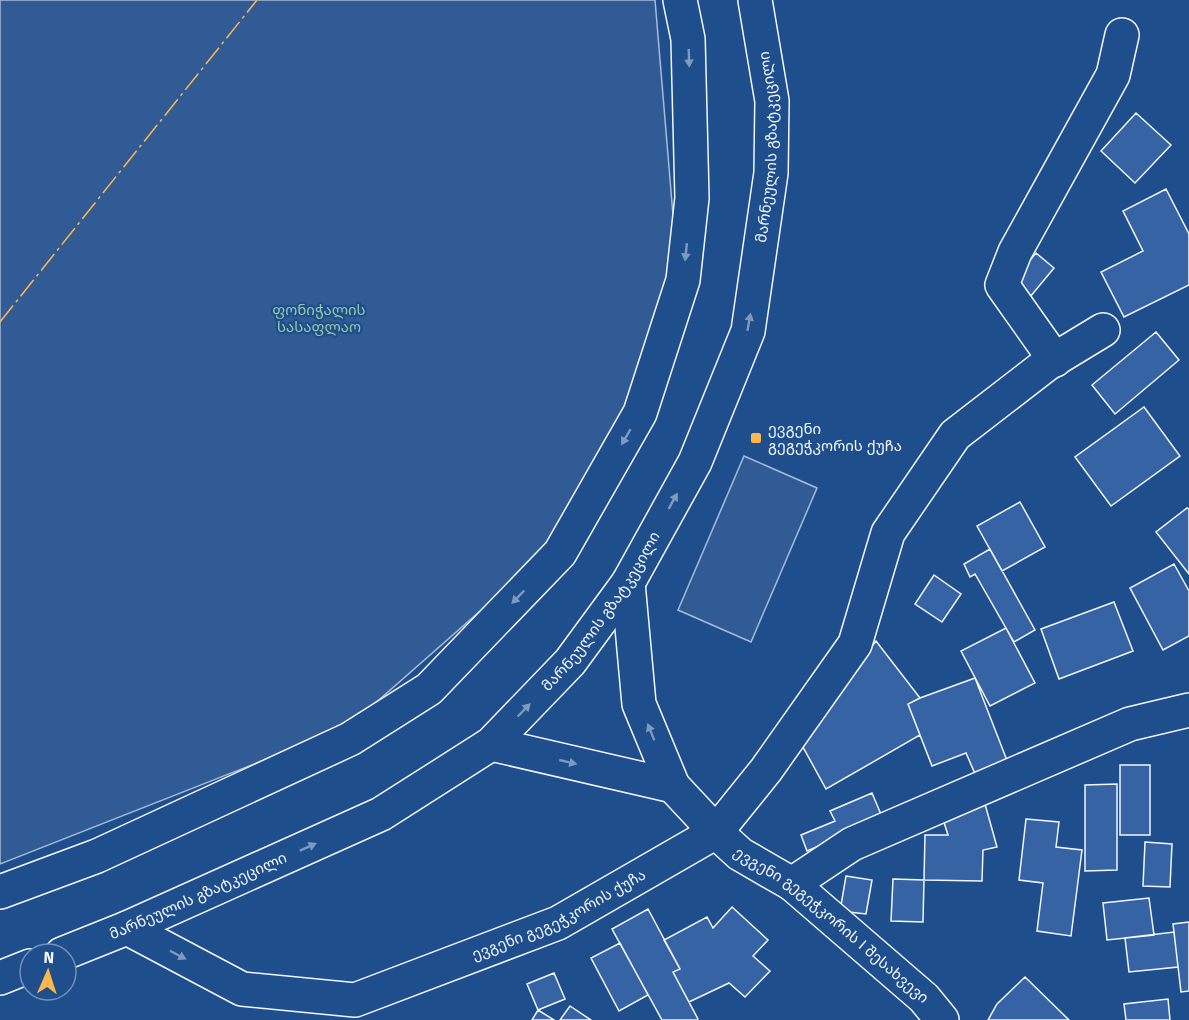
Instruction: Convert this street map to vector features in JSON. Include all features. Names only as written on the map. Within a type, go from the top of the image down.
[{"type":"main road","points":[[0,892],[96,856],[350,739],[429,689],[560,553],[640,413],[683,280],[692,198],[688,39],[680,0]]},
{"type":"main road","name":"მარნეულის გზატკეცილი","points":[[78,948],[127,928],[381,814],[491,744],[570,662],[628,582],[694,462],[748,331],[771,173],[772,101],[755,0]]},
{"type":"main road","points":[[1055,360],[1002,285],[1015,252],[1113,75],[1122,35]]},
{"type":"main road","points":[[628,582],[639,704],[673,786],[716,832],[765,770],[855,644],[888,533],[955,435],[1055,360],[1103,330]]},
{"type":"main road","points":[[792,884],[852,844],[1130,724],[1189,710]]},
{"type":"main road","points":[[491,744],[673,786]]},
{"type":"main road","name":"ევგენი გეგეჭკორის I შესახვევი","points":[[716,832],[740,854],[792,884],[924,998],[942,1020]]},
{"type":"main road","name":"ევგენი გეგეჭკორის ქუჩა","points":[[353,1010],[558,923],[716,832]]},
{"type":"main road","points":[[127,928],[242,989],[353,1010]]},
{"type":"main road","points":[[0,978],[18,971]]},
{"type":"shaded area","name":"ფონიჭალის სასაფლაო","points":[[0,0],[655,0],[676,251],[621,434],[560,541],[348,727],[0,864]]},
{"type":"shaded area","points":[[744,456],[817,488],[751,642],[678,610]]},
{"type":"building","points":[[1136,113],[1171,145],[1135,183],[1101,151]]},
{"type":"building","points":[[1166,189],[1189,234],[1189,285],[1124,317],[1101,272],[1143,251],[1123,211]]},
{"type":"building","points":[[1036,253],[1054,268],[1030,297],[1012,282]]},
{"type":"building","points":[[1156,332],[1179,360],[1115,414],[1092,385]]},
{"type":"building","points":[[1144,407],[1180,456],[1111,506],[1075,457]]},
{"type":"building","points":[[1020,502],[1045,547],[1002,571],[977,526]]},
{"type":"building","points":[[1187,508],[1189,509],[1189,574],[1156,532]]},
{"type":"building","points":[[990,549],[1035,630],[1014,642],[975,574],[970,577],[964,564]]},
{"type":"building","points":[[1174,564],[1189,591],[1189,636],[1163,650],[1130,588]]},
{"type":"building","points":[[934,575],[961,594],[942,622],[915,604]]},
{"type":"building","points":[[1114,602],[1133,651],[1059,679],[1041,629]]},
{"type":"building","points":[[1006,628],[1035,683],[990,706],[961,651]]},
{"type":"building","points":[[876,641],[920,698],[908,704],[920,735],[826,789],[798,738]]},
{"type":"building","points":[[975,678],[1008,763],[976,776],[966,753],[932,766],[908,704]]},
{"type":"building","points":[[1120,765],[1150,765],[1150,835],[1120,835]]},
{"type":"building","points":[[1117,784],[1117,870],[1085,871],[1085,785]]},
{"type":"building","points":[[872,793],[883,819],[807,851],[801,835],[835,821],[830,811]]},
{"type":"building","points":[[985,804],[997,847],[983,850],[982,881],[924,880],[925,835],[948,835],[942,816]]},
{"type":"building","points":[[1026,819],[1059,822],[1056,847],[1082,850],[1071,936],[1037,931],[1043,883],[1019,880]]},
{"type":"building","points":[[1145,842],[1172,844],[1170,887],[1143,886]]},
{"type":"building","points":[[846,876],[872,880],[866,914],[840,911]]},
{"type":"building","points":[[893,879],[924,880],[923,922],[891,921]]},
{"type":"building","points":[[1149,898],[1154,935],[1107,940],[1103,903]]},
{"type":"building","points":[[732,907],[768,940],[753,956],[770,971],[745,997],[729,983],[689,1002],[673,972],[680,969],[664,940],[707,917],[713,928]]},
{"type":"building","points":[[648,909],[680,969],[673,972],[697,1020],[662,1020],[612,929]]},
{"type":"building","points":[[1189,922],[1189,991],[1181,992],[1173,924]]},
{"type":"building","points":[[1174,932],[1178,967],[1129,972],[1125,938]]},
{"type":"building","points":[[620,943],[648,995],[619,1011],[591,958]]},
{"type":"building","points":[[554,973],[565,999],[538,1010],[527,984]]},
{"type":"building","points":[[1025,977],[1069,1020],[988,1020],[997,1004]]},
{"type":"building","points":[[1168,999],[1170,1020],[1126,1020],[1124,1004]]},
{"type":"building","points":[[570,1006],[591,1020],[560,1020]]},
{"type":"building","points":[[538,1010],[554,1020],[532,1020]]},
{"type":"power","points":[[0,322],[257,0]]},
{"type":"place","name":"ევგენი გეგეჭკორის ქუჩა","points":[[756,438]]}]
